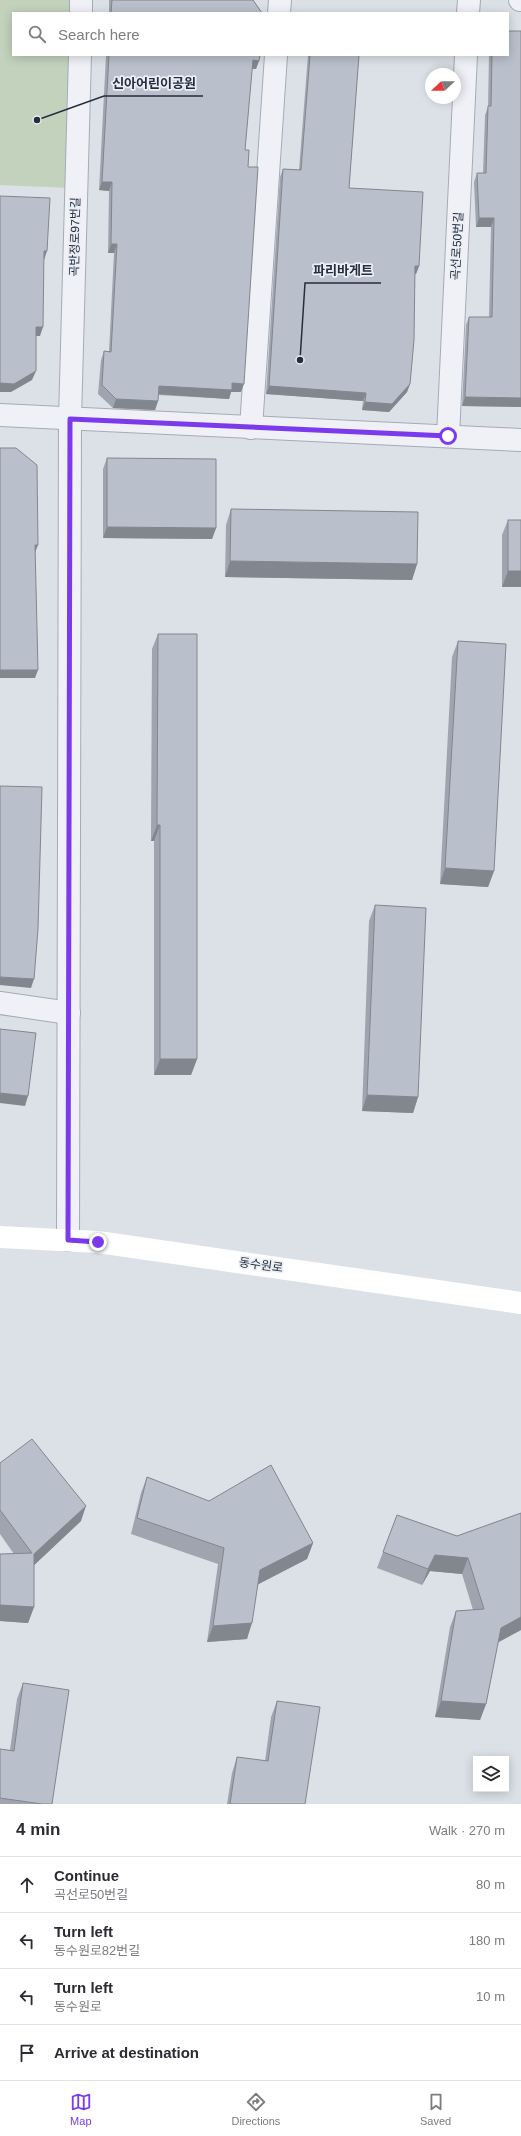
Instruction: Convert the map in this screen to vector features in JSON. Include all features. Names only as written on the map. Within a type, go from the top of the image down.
[{"type":"main road","name":"동수원로","points":[[0,1236],[98,1242],[521,1303]]},
{"type":"street","points":[[81,0],[81,12]]},
{"type":"street","points":[[279,12],[280,0]]},
{"type":"street","points":[[468,0],[468,12]]},
{"type":"street","name":"곡반정로97번길","points":[[68,1240],[70,419],[80,56]]},
{"type":"street","points":[[251,428],[276,56]]},
{"type":"street","name":"곡선로50번길","points":[[448,436],[466,56]]},
{"type":"street","points":[[0,415],[521,440]]},
{"type":"street","points":[[0,1003],[69,1013]]},
{"type":"green space","points":[[0,0],[79,0],[78,12],[12,12],[12,56],[76,56],[70,188],[0,185]]},
{"type":"building","points":[[112,0],[253,0],[261,12],[111,12]]},
{"type":"building","points":[[509,31],[521,31],[521,398],[465,397],[469,317],[492,317],[494,218],[479,218],[477,173],[486,173],[488,106],[491,106],[492,56],[509,56]]},
{"type":"building","points":[[109,56],[260,56],[259,61],[253,60],[245,150],[249,150],[248,167],[258,167],[244,384],[232,383],[232,390],[159,386],[158,401],[116,399],[102,385],[104,351],[111,352],[117,244],[111,244],[112,182],[102,182]]},
{"type":"building","points":[[310,56],[359,56],[349,188],[423,192],[419,266],[415,266],[414,340],[410,384],[392,404],[365,402],[366,393],[269,386],[283,169],[301,170]]},
{"type":"building","points":[[0,196],[50,198],[47,251],[44,251],[43,327],[36,327],[36,371],[14,384],[0,383]]},
{"type":"building","points":[[0,448],[16,448],[37,465],[38,545],[35,545],[38,670],[0,670]]},
{"type":"building","points":[[107,458],[216,459],[216,528],[107,527]]},
{"type":"building","points":[[231,509],[418,512],[417,564],[230,561]]},
{"type":"building","points":[[508,520],[521,520],[521,571],[508,571]]},
{"type":"building","points":[[158,634],[197,634],[197,1059],[160,1059],[160,825],[157,825]]},
{"type":"building","points":[[458,641],[506,644],[494,871],[445,868]]},
{"type":"building","points":[[0,786],[42,787],[38,929],[34,979],[0,977]]},
{"type":"building","points":[[375,905],[426,908],[418,1097],[367,1095]]},
{"type":"building","points":[[0,1029],[36,1033],[28,1096],[0,1093]]},
{"type":"building","points":[[32,1439],[86,1506],[34,1554],[34,1607],[0,1605],[0,1554],[32,1553],[0,1510],[0,1463]]},
{"type":"building","points":[[271,1465],[313,1543],[260,1570],[252,1623],[213,1626],[224,1548],[137,1518],[147,1477],[209,1501]]},
{"type":"building","points":[[521,1513],[521,1617],[501,1628],[486,1704],[441,1701],[456,1611],[484,1609],[468,1558],[435,1555],[428,1569],[383,1552],[397,1515],[457,1536]]},
{"type":"building","points":[[23,1683],[69,1690],[52,1804],[0,1798],[0,1749],[14,1751]]},
{"type":"building","points":[[277,1701],[320,1707],[305,1804],[230,1804],[237,1757],[268,1761]]},
{"type":"place","name":"신아어린이공원","points":[[37,120]]},
{"type":"place","name":"파리바게트","points":[[300,360]]},
{"type":"route","points":[[98,1242],[68,1240],[70,419],[448,436]]}]
